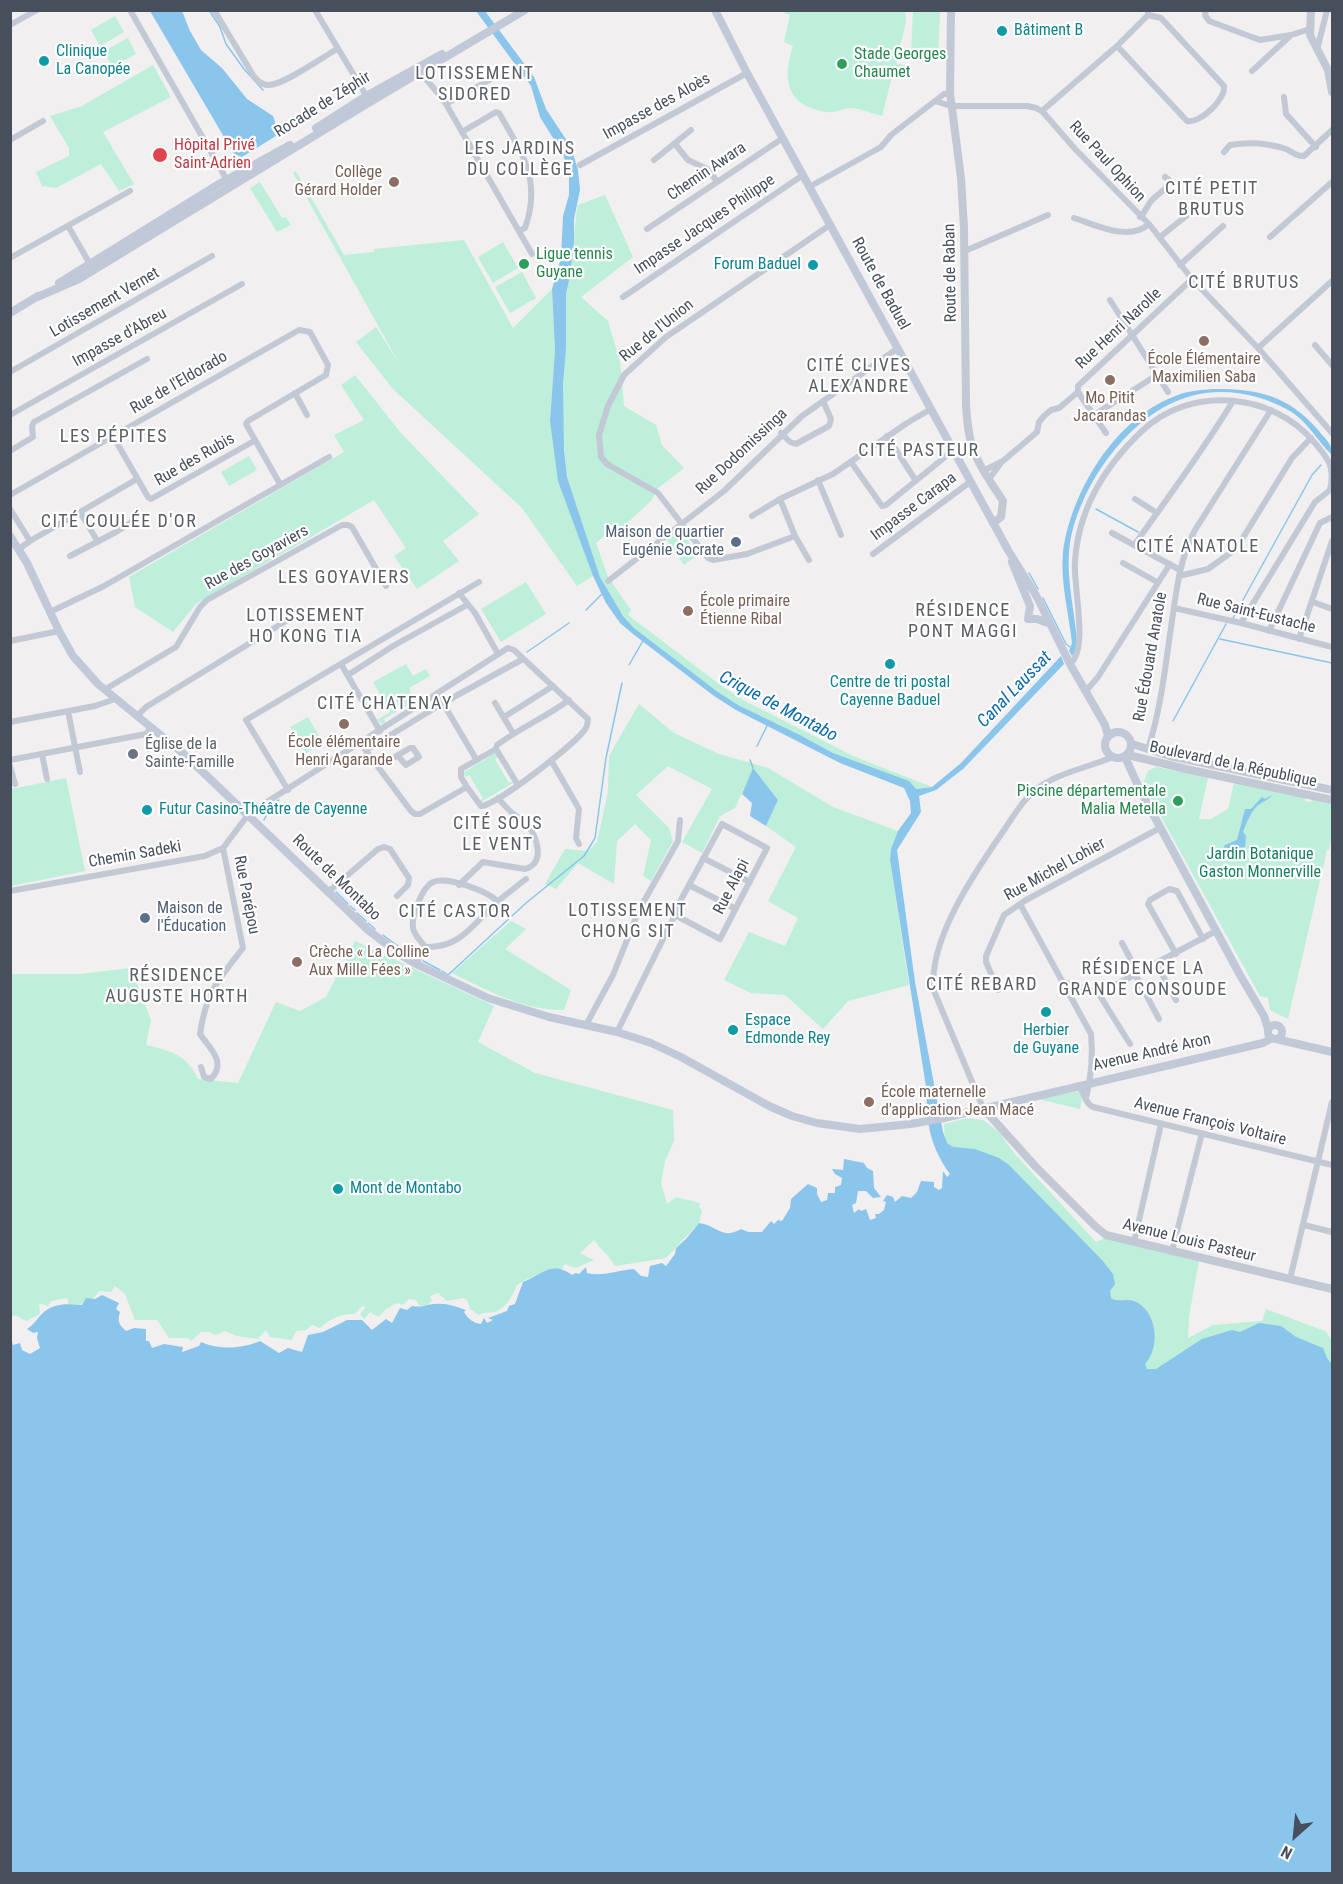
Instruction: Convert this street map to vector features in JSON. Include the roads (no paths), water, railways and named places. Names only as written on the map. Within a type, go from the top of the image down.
[{"type":"main road","name":"Rocade de Zéphir","points":[[35,298],[79,279],[289,146],[368,99],[420,72],[445,52],[477,39],[525,10]]},
{"type":"main road","name":"Route de Baduel","points":[[716,10],[747,73],[970,482],[1037,597],[1067,659]]},
{"type":"main road","name":"Rocade de Zéphir","points":[[10,313],[229,183]]},
{"type":"main road","name":"Route de Montabo","points":[[10,536],[19,549],[73,656],[103,691],[185,755],[368,930],[416,964],[488,998],[549,1017],[617,1032],[651,1043],[769,1106],[800,1118],[839,1127],[860,1129],[924,1122],[982,1108]]},
{"type":"main road","name":"Route de Baduel","points":[[1008,550],[1012,562],[1045,622],[1105,725],[1112,734],[1129,736],[1132,744]]},
{"type":"main road","points":[[1012,562],[1030,606],[1028,619],[1045,622]]},
{"type":"main road","points":[[1112,734],[1105,746],[1119,756],[1129,769],[1273,1033],[1293,1043],[1332,1052]]},
{"type":"main road","points":[[1119,756],[1132,744]]},
{"type":"main road","name":"Avenue André Aron","points":[[982,1108],[1263,1043],[1273,1033]]},
{"type":"street","points":[[21,10],[24,17]]},
{"type":"street","points":[[10,25],[37,10]]},
{"type":"street","points":[[130,10],[229,183]]},
{"type":"street","points":[[214,10],[253,75],[258,82],[265,85],[278,84],[337,49]]},
{"type":"street","points":[[315,10],[368,99]]},
{"type":"street","name":"Route de Raban","points":[[951,10],[950,93],[961,178],[965,251],[967,413],[973,451],[1003,501],[1001,517],[993,523]]},
{"type":"street","points":[[1206,10],[1205,15],[1209,21],[1264,40],[1310,29]]},
{"type":"street","points":[[1311,10],[1310,29],[1317,50],[1330,68],[1332,92]]},
{"type":"street","points":[[1317,50],[1327,10]]},
{"type":"street","points":[[935,101],[951,106],[1027,106],[1042,111],[1117,46],[1148,13],[1161,18],[1224,86],[1224,93],[1220,100],[1198,120],[1187,121],[1117,46]]},
{"type":"street","points":[[1252,71],[1290,35]]},
{"type":"street","points":[[420,72],[425,81],[436,88],[446,104],[532,254]]},
{"type":"street","points":[[446,104],[502,73]]},
{"type":"street","name":"Impasse des Aloès","points":[[580,165],[747,73]]},
{"type":"street","points":[[809,187],[881,147],[891,135],[944,94],[950,93]]},
{"type":"street","points":[[1284,97],[1286,114],[1316,147]]},
{"type":"street","name":"Rue Paul Ophion","points":[[1042,111],[1076,150],[1149,224],[1192,279],[1258,348],[1332,433]]},
{"type":"street","points":[[462,132],[496,112],[499,113],[527,164],[531,177],[530,216],[525,228],[519,231]]},
{"type":"street","points":[[10,140],[43,121]]},
{"type":"street","points":[[654,160],[691,130]]},
{"type":"street","points":[[1224,152],[1230,145],[1257,143],[1286,149],[1299,156],[1304,156],[1332,130]]},
{"type":"street","name":"Chemin Awara","points":[[647,229],[783,138]]},
{"type":"street","points":[[675,144],[688,160],[707,169],[717,181]]},
{"type":"street","name":"Impasse Jacques Philippe","points":[[623,297],[803,175]]},
{"type":"street","points":[[1140,217],[1147,211],[1154,198],[1166,189],[1169,180],[1165,177]]},
{"type":"street","points":[[1270,237],[1332,182]]},
{"type":"street","points":[[10,258],[130,191]]},
{"type":"street","points":[[1160,237],[1190,213],[1189,205]]},
{"type":"street","points":[[965,251],[1048,215]]},
{"type":"street","points":[[1074,218],[1116,231],[1138,231],[1149,224]]},
{"type":"street","name":"Rue de l'Union","points":[[795,536],[747,554],[713,560],[708,558],[658,493],[607,464],[602,457],[599,435],[617,387],[624,375],[665,338],[723,296],[830,225]]},
{"type":"street","points":[[68,226],[90,264]]},
{"type":"street","points":[[1180,265],[1223,226]]},
{"type":"street","name":"Lotissement Vernet","points":[[10,372],[212,256]]},
{"type":"street","name":"Rue Henri Narolle","points":[[1106,433],[1078,392],[1078,386],[1192,279]]},
{"type":"street","points":[[1258,348],[1332,281]]},
{"type":"street","name":"Impasse d'Abreu","points":[[10,415],[242,284]]},
{"type":"street","points":[[1110,300],[1168,392]]},
{"type":"street","name":"Rue de l'Eldorado","points":[[10,495],[298,330],[310,332],[328,365],[326,375],[295,393]]},
{"type":"street","points":[[1315,345],[1332,365]]},
{"type":"street","name":"Rue Dodomissinga","points":[[608,581],[724,491],[781,434],[898,348]]},
{"type":"street","points":[[10,451],[33,437],[34,422],[147,359]]},
{"type":"street","points":[[1094,415],[1157,375]]},
{"type":"street","points":[[983,471],[1003,461],[1037,432],[1044,416],[1051,410],[1059,408],[1078,392]]},
{"type":"street","points":[[280,484],[246,427],[248,421],[295,393],[308,415]]},
{"type":"street","points":[[1067,659],[1077,655],[1080,645],[1075,573],[1077,539],[1091,497],[1102,478],[1143,430],[1172,410],[1190,403],[1213,400],[1233,401],[1252,403],[1271,410],[1298,424],[1326,456],[1332,467],[1332,493],[1315,502],[1241,623]]},
{"type":"street","points":[[781,434],[796,444],[829,426],[831,419],[823,401]]},
{"type":"street","points":[[1135,544],[1210,440],[1233,401]]},
{"type":"street","points":[[752,516],[851,462],[887,436],[932,410]]},
{"type":"street","name":"Rue Édouard Anatole","points":[[1148,750],[1161,687],[1179,573],[1189,540],[1271,410]]},
{"type":"street","name":"Rue des Rubis","points":[[113,436],[148,497],[154,499],[254,441]]},
{"type":"street","points":[[887,436],[916,481]]},
{"type":"street","points":[[1112,533],[1170,564],[1179,573],[1208,569],[1236,549],[1292,458],[1311,438]]},
{"type":"street","points":[[851,462],[882,506],[954,452]]},
{"type":"street","points":[[50,612],[104,586],[329,457]]},
{"type":"street","points":[[989,479],[1003,461]]},
{"type":"street","points":[[19,549],[137,479]]},
{"type":"street","points":[[818,480],[841,535]]},
{"type":"street","name":"Impasse Carapa","points":[[873,554],[970,482]]},
{"type":"street","points":[[780,499],[795,536],[809,560]]},
{"type":"street","points":[[1135,499],[1156,513]]},
{"type":"street","points":[[10,509],[30,541]]},
{"type":"street","points":[[80,512],[98,542]]},
{"type":"street","points":[[1306,516],[1320,523],[1332,519]]},
{"type":"street","points":[[70,556],[135,520]]},
{"type":"street","points":[[1269,631],[1320,523]]},
{"type":"street","name":"Rue des Goyaviers","points":[[103,691],[176,647],[200,607],[207,600],[342,525],[352,527],[386,586]]},
{"type":"street","points":[[1299,639],[1332,541]]},
{"type":"street","points":[[1123,563],[1157,582]]},
{"type":"street","points":[[1085,692],[1098,677],[1170,564]]},
{"type":"street","points":[[288,790],[246,720],[479,582]]},
{"type":"street","points":[[459,593],[475,613],[498,654]]},
{"type":"street","points":[[1313,602],[1332,609]]},
{"type":"street","points":[[348,675],[393,646],[467,605]]},
{"type":"street","name":"Rue Saint-Eustache","points":[[1174,608],[1332,647]]},
{"type":"street","points":[[137,716],[146,707],[286,621],[294,613]]},
{"type":"street","points":[[10,641],[59,631]]},
{"type":"street","points":[[223,848],[248,815],[508,648],[514,650],[554,686],[569,700],[588,718],[587,725],[551,760],[498,798],[481,806],[461,777],[460,771],[476,759],[496,749],[497,744],[513,733],[547,717],[569,700]]},
{"type":"street","points":[[366,750],[443,703],[523,659]]},
{"type":"street","points":[[341,664],[380,731]]},
{"type":"street","points":[[504,717],[554,686]]},
{"type":"street","points":[[437,693],[476,759]]},
{"type":"street","points":[[10,722],[112,702],[115,699]]},
{"type":"street","points":[[495,703],[513,733]]},
{"type":"street","points":[[68,711],[80,772]]},
{"type":"street","points":[[10,760],[146,734],[151,727]]},
{"type":"street","points":[[361,744],[415,814],[420,814],[467,787]]},
{"type":"street","name":"Boulevard de la République","points":[[1132,744],[1170,756],[1332,790]]},
{"type":"street","points":[[496,749],[518,784]]},
{"type":"street","points":[[42,754],[47,779]]},
{"type":"street","points":[[378,767],[398,756]]},
{"type":"street","points":[[982,1108],[934,991],[935,965],[953,912],[972,876],[1026,799],[1042,786],[1060,777],[1119,756]]},
{"type":"street","name":"Boulevard de la République","points":[[1119,756],[1332,800]]},
{"type":"street","points":[[551,760],[579,809],[576,838],[579,844]]},
{"type":"street","points":[[10,766],[15,784]]},
{"type":"street","points":[[459,885],[483,862],[518,870],[529,868],[536,861],[538,849],[528,826],[498,798]]},
{"type":"street","points":[[586,1025],[612,975],[639,910],[678,841],[680,820]]},
{"type":"street","name":"Rue Alapi","points":[[675,912],[720,939],[767,848],[722,824],[703,858]]},
{"type":"street","name":"Rue Michel Lohier","points":[[998,990],[986,962],[987,952],[1004,915],[1020,903],[1160,828]]},
{"type":"street","points":[[328,892],[378,849],[384,847],[391,850],[409,878],[408,885],[397,896]]},
{"type":"street","name":"Chemin Sadeki","points":[[10,891],[205,856],[223,848]]},
{"type":"street","name":"Rue Parépou","points":[[201,1066],[204,1077],[211,1079],[214,1077],[218,1060],[200,1034],[203,1010],[214,986],[243,948],[223,848]]},
{"type":"street","points":[[617,1032],[703,858],[750,882]]},
{"type":"street","points":[[425,947],[440,947],[457,939],[526,879]]},
{"type":"street","points":[[425,947],[413,928],[413,917],[424,892],[433,882],[442,881],[484,891],[498,902]]},
{"type":"street","points":[[689,885],[736,909]]},
{"type":"street","points":[[1176,954],[1148,904],[1150,900],[1169,889],[1177,891],[1203,939]]},
{"type":"street","points":[[1020,903],[1090,1034],[1092,1050],[1086,1099]]},
{"type":"street","points":[[1064,982],[1097,991],[1106,990],[1216,931]]},
{"type":"street","points":[[1122,943],[1160,1019]]},
{"type":"street","points":[[416,964],[425,947]]},
{"type":"street","points":[[1156,963],[1176,1000]]},
{"type":"street","points":[[1097,991],[1130,1044]]},
{"type":"street","points":[[1077,1085],[1082,1089],[1086,1099]]},
{"type":"street","name":"Avenue François Voltaire","points":[[1086,1099],[1086,1103],[1093,1107],[1332,1165]]},
{"type":"street","points":[[1290,1279],[1332,1106]]},
{"type":"street","name":"Avenue Louis Pasteur","points":[[982,1108],[1095,1226],[1106,1234],[1332,1289]]},
{"type":"street","points":[[1134,1242],[1161,1124]]},
{"type":"street","points":[[1172,1251],[1202,1133]]},
{"type":"street","points":[[1304,1225],[1332,1232]]},
{"type":"water","points":[[150,11],[182,11],[201,50],[222,68],[247,99],[273,116],[279,134],[242,157],[234,154]]},
{"type":"water","points":[[476,11],[485,11],[534,77],[546,109],[571,147],[578,170],[580,190],[574,219],[574,243],[566,294],[563,384],[564,449],[567,477],[600,577],[623,616],[634,628],[738,705],[833,753],[909,781],[916,789],[932,787],[961,763],[1061,656],[1064,664],[963,769],[936,790],[919,796],[921,812],[897,850],[915,982],[943,1132],[947,1143],[953,1147],[975,1149],[999,1158],[1009,1165],[1113,1274],[1115,1284],[1110,1291],[1111,1298],[1134,1301],[1148,1312],[1152,1320],[1155,1339],[1150,1357],[1145,1364],[1147,1369],[1156,1369],[1202,1339],[1232,1330],[1240,1332],[1259,1323],[1281,1326],[1296,1337],[1323,1348],[1332,1364],[1332,1873],[11,1873],[10,1335],[13,1345],[20,1343],[22,1350],[30,1354],[40,1348],[38,1332],[33,1333],[27,1329],[44,1312],[67,1304],[82,1305],[86,1298],[95,1299],[102,1295],[119,1303],[116,1309],[120,1312],[119,1323],[126,1331],[134,1328],[146,1329],[146,1341],[149,1341],[152,1348],[164,1344],[183,1347],[182,1352],[199,1346],[201,1342],[230,1348],[260,1341],[279,1353],[288,1348],[302,1352],[308,1335],[323,1332],[347,1320],[362,1320],[372,1330],[386,1319],[392,1323],[400,1308],[407,1310],[412,1306],[433,1304],[466,1310],[464,1312],[473,1322],[481,1324],[484,1318],[487,1323],[493,1320],[488,1318],[507,1311],[509,1306],[515,1304],[523,1282],[547,1270],[558,1269],[572,1275],[579,1274],[586,1267],[587,1273],[593,1274],[634,1269],[641,1276],[648,1277],[650,1266],[662,1263],[666,1266],[675,1254],[676,1248],[699,1223],[724,1233],[741,1229],[748,1232],[762,1232],[771,1221],[774,1224],[778,1220],[782,1221],[790,1208],[791,1199],[808,1184],[817,1188],[821,1202],[827,1200],[828,1193],[835,1193],[835,1187],[841,1185],[842,1178],[832,1169],[843,1170],[844,1159],[864,1163],[873,1171],[874,1188],[881,1197],[873,1198],[866,1191],[858,1191],[856,1203],[852,1205],[854,1213],[859,1209],[861,1211],[866,1209],[870,1220],[876,1218],[875,1214],[884,1210],[886,1202],[883,1201],[887,1195],[893,1197],[895,1202],[902,1196],[911,1198],[917,1192],[921,1181],[934,1182],[934,1187],[939,1190],[942,1188],[943,1171],[947,1177],[950,1174],[934,1145],[927,1115],[927,1093],[890,860],[891,849],[898,831],[911,813],[910,801],[904,788],[840,763],[736,710],[714,696],[620,623],[606,603],[593,576],[558,481],[550,421],[555,350],[552,289],[561,258],[563,216],[569,195],[569,175],[563,154],[540,117],[531,86]]},
{"type":"water","points":[[1198,390],[1245,390],[1272,396],[1284,402],[1296,409],[1319,431],[1330,445],[1332,455],[1295,414],[1277,404],[1253,396],[1228,392],[1203,393],[1169,404],[1148,417],[1112,453],[1085,497],[1076,520],[1069,555],[1069,580],[1077,643],[1072,656],[1069,651],[1072,643],[1062,563],[1068,529],[1075,506],[1086,483],[1114,440],[1132,422],[1173,397]]},
{"type":"water","points":[[753,768],[778,800],[766,826],[750,816],[752,803],[742,794]]},
{"type":"water","points":[[1272,795],[1257,806],[1248,819],[1243,832],[1246,836],[1245,847],[1220,853],[1225,845],[1237,840],[1245,809],[1251,809],[1262,797],[1265,799]]},
{"type":"waterway","points":[[209,10],[220,27],[226,44],[263,90]]},
{"type":"waterway","points":[[1233,618],[1312,475],[1321,465]]},
{"type":"waterway","points":[[1096,509],[1138,532]]},
{"type":"waterway","points":[[1029,573],[1038,589]]},
{"type":"waterway","points":[[586,610],[602,594]]},
{"type":"waterway","points":[[1043,598],[1066,644],[1070,647]]},
{"type":"waterway","points":[[527,652],[569,623]]},
{"type":"waterway","points":[[1173,721],[1226,624]]},
{"type":"waterway","points":[[629,665],[644,639]]},
{"type":"waterway","points":[[1220,639],[1332,663]]},
{"type":"waterway","points":[[442,971],[448,975],[526,903],[584,856],[595,838],[606,758],[622,683]]},
{"type":"waterway","points":[[757,746],[767,726]]},
{"type":"waterway","points":[[750,760],[753,768]]},
{"type":"waterway","points":[[264,820],[273,803],[279,800]]},
{"type":"waterway","points":[[336,892],[348,904]]},
{"type":"waterway","points":[[350,906],[355,910]]},
{"type":"waterway","points":[[357,913],[366,921]]},
{"type":"waterway","points":[[368,923],[375,929]]},
{"type":"waterway","points":[[383,935],[395,944]]},
{"type":"waterway","points":[[397,945],[407,952]]},
{"type":"waterway","points":[[410,954],[415,957]]},
{"type":"waterway","points":[[423,961],[440,970]]},
{"type":"place","name":"Bâtiment B","points":[[1002,31]]},
{"type":"place","name":"Clinique La Canopée","points":[[44,61]]},
{"type":"place","name":"Stade Georges Chaumet","points":[[842,64]]},
{"type":"place","name":"Hôpital Privé Saint-Adrien","points":[[160,155]]},
{"type":"place","name":"Collège Gérard Holder","points":[[394,182]]},
{"type":"place","name":"Ligue tennis Guyane","points":[[524,264]]},
{"type":"place","name":"Forum Baduel","points":[[813,265]]},
{"type":"place","name":"École Élémentaire Maximilien Saba","points":[[1204,341]]},
{"type":"place","name":"Mo Pitit Jacarandas","points":[[1110,380]]},
{"type":"place","name":"Maison de quartier Eugénie Socrate","points":[[736,542]]},
{"type":"place","name":"École primaire Étienne Ribal","points":[[688,611]]},
{"type":"place","name":"Centre de tri postal Cayenne Baduel","points":[[890,664]]},
{"type":"place","name":"École élémentaire Henri Agarande","points":[[344,724]]},
{"type":"place","name":"Église de la Sainte-Famille","points":[[133,754]]},
{"type":"place","name":"Piscine départementale Malia Metella","points":[[1178,801]]},
{"type":"place","name":"Futur Casino-Théâtre de Cayenne","points":[[147,810]]},
{"type":"place","name":"Maison de l'Éducation","points":[[145,918]]},
{"type":"place","name":"Crèche « La Colline Aux Mille Fées »","points":[[297,962]]},
{"type":"place","name":"Herbier de Guyane","points":[[1046,1012]]},
{"type":"place","name":"Espace Edmonde Rey","points":[[733,1030]]},
{"type":"place","name":"École maternelle d'application Jean Macé","points":[[869,1102]]},
{"type":"place","name":"Mont de Montabo","points":[[338,1189]]},
{"type":"district","name":"LOTISSEMENT SIDORED","points":[[475,84]]},
{"type":"district","name":"LES JARDINS DU COLLÈGE","points":[[520,159]]},
{"type":"district","name":"CITÉ PETIT BRUTUS","points":[[1212,199]]},
{"type":"district","name":"CITÉ BRUTUS","points":[[1244,283]]},
{"type":"district","name":"CITÉ CLIVES ALEXANDRE","points":[[859,376]]},
{"type":"district","name":"LES PÉPITES","points":[[114,437]]},
{"type":"district","name":"CITÉ PASTEUR","points":[[919,451]]},
{"type":"district","name":"CITÉ COULÉE D'OR","points":[[119,522]]},
{"type":"district","name":"CITÉ ANATOLE","points":[[1198,547]]},
{"type":"district","name":"LES GOYAVIERS","points":[[344,578]]},
{"type":"district","name":"RÉSIDENCE PONT MAGGI","points":[[963,621]]},
{"type":"district","name":"LOTISSEMENT HO KONG TIA","points":[[306,626]]},
{"type":"district","name":"CITÉ CHATENAY","points":[[385,704]]},
{"type":"district","name":"CITÉ SOUS LE VENT","points":[[498,834]]},
{"type":"district","name":"CITÉ CASTOR","points":[[455,912]]},
{"type":"district","name":"LOTISSEMENT CHONG SIT","points":[[628,921]]},
{"type":"district","name":"RÉSIDENCE LA GRANDE CONSOUDE","points":[[1143,979]]},
{"type":"district","name":"CITÉ REBARD","points":[[982,985]]},
{"type":"district","name":"RÉSIDENCE AUGUSTE HORTH","points":[[177,986]]},
{"type":"water label","name":"Canal Laussat","points":[[1015,690]]},
{"type":"water label","name":"Crique de Montabo","points":[[778,707]]},
{"type":"park label","name":"Jardin Botanique Gaston Monnerville","points":[[1260,864]]}]
